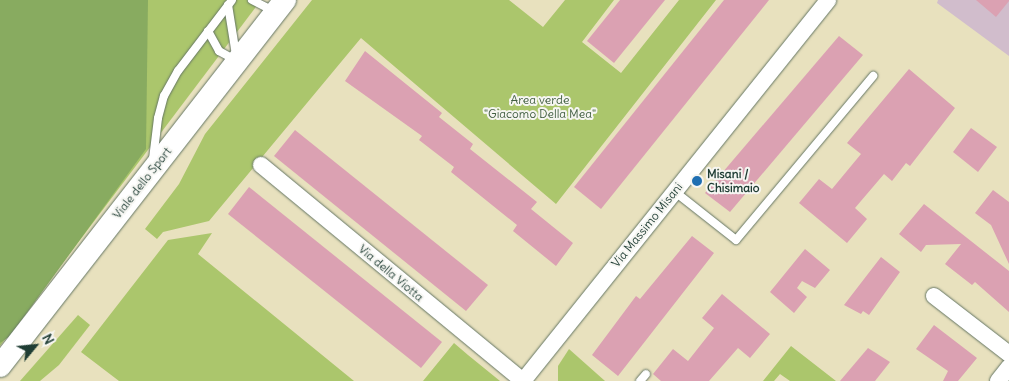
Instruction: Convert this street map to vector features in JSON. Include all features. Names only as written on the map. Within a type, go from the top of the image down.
[{"type":"street","name":"Via Massimo Misani","points":[[523,381],[828,0]]},
{"type":"street","name":"Viale dello Sport","points":[[0,366],[236,60],[281,6]]},
{"type":"street","name":"Via della Viotta","points":[[261,165],[523,381]]},
{"type":"street","points":[[934,296],[1009,354]]},
{"type":"street","points":[[998,381],[1009,367]]},
{"type":"lane","points":[[252,0],[261,7],[281,6]]},
{"type":"lane","points":[[151,171],[158,118],[164,96],[178,71],[230,2]]},
{"type":"lane","points":[[230,2],[236,60]]},
{"type":"lane","points":[[208,31],[219,51],[236,60]]},
{"type":"lane","points":[[674,191],[736,240],[874,76]]},
{"type":"lane","points":[[640,381],[646,374]]},
{"type":"shaded area","points":[[938,0],[1009,0],[1009,56],[937,3]]},
{"type":"green space","points":[[0,0],[261,0],[0,346]]},
{"type":"green space","points":[[0,0],[148,0],[146,149],[10,336],[0,343]]},
{"type":"green space","name":"Area verde \"Giacomo Della Mea\"","points":[[312,0],[509,0],[543,27],[565,0],[614,0],[582,42],[621,73],[679,0],[716,0],[556,204],[361,38],[209,221],[163,232],[157,239],[145,229],[179,184],[205,134]]},
{"type":"green space","points":[[212,233],[198,254],[354,381],[119,381],[81,352],[168,240]]},
{"type":"green space","points":[[78,315],[90,325],[59,365],[40,381],[20,381]]},
{"type":"green space","points":[[454,343],[468,355],[500,381],[423,381]]},
{"type":"green space","points":[[791,346],[836,381],[790,381],[780,374],[774,381],[763,381]]},
{"type":"green space","points":[[569,349],[605,381],[558,381],[558,366]]},
{"type":"building","points":[[620,0],[665,0],[614,63],[587,41]]},
{"type":"building","points":[[724,0],[769,0],[601,209],[574,187]]},
{"type":"building","points":[[976,0],[1009,0],[1009,1],[996,17]]},
{"type":"building","points":[[839,36],[863,55],[730,212],[705,193]]},
{"type":"building","points":[[365,51],[442,113],[439,117],[473,144],[470,149],[537,202],[531,209],[573,243],[556,266],[513,231],[517,225],[451,172],[454,167],[419,140],[422,136],[345,81]]},
{"type":"building","points":[[909,69],[955,108],[910,166],[906,163],[892,181],[884,174],[855,208],[867,219],[847,243],[799,203],[819,179],[832,189],[861,154],[847,143]]},
{"type":"building","points":[[971,128],[997,147],[978,172],[953,152]]},
{"type":"building","points":[[295,130],[488,285],[466,311],[274,156]]},
{"type":"building","points":[[249,187],[442,342],[421,368],[228,214]]},
{"type":"building","points":[[993,190],[1009,202],[1009,264],[991,225],[975,213]]},
{"type":"building","points":[[924,204],[1009,271],[1009,312],[975,282],[972,285],[945,264],[961,244],[926,245],[921,252],[899,234]]},
{"type":"building","points":[[692,236],[714,253],[618,376],[592,355],[636,296],[640,299]]},
{"type":"building","points":[[805,249],[830,270],[815,288],[802,281],[797,288],[807,297],[794,313],[770,292]]},
{"type":"building","points":[[881,257],[900,272],[869,315],[863,311],[861,314],[844,305]]},
{"type":"building","points":[[722,294],[770,334],[750,358],[738,348],[709,381],[661,381],[653,374],[673,349],[688,361],[714,328],[702,318]]},
{"type":"building","points":[[934,325],[977,358],[958,381],[943,381],[948,371],[916,349]]},
{"type":"building","points":[[868,348],[890,362],[875,381],[840,381]]},
{"type":"place","name":"Misani / Chisimaio","points":[[697,181]]}]
